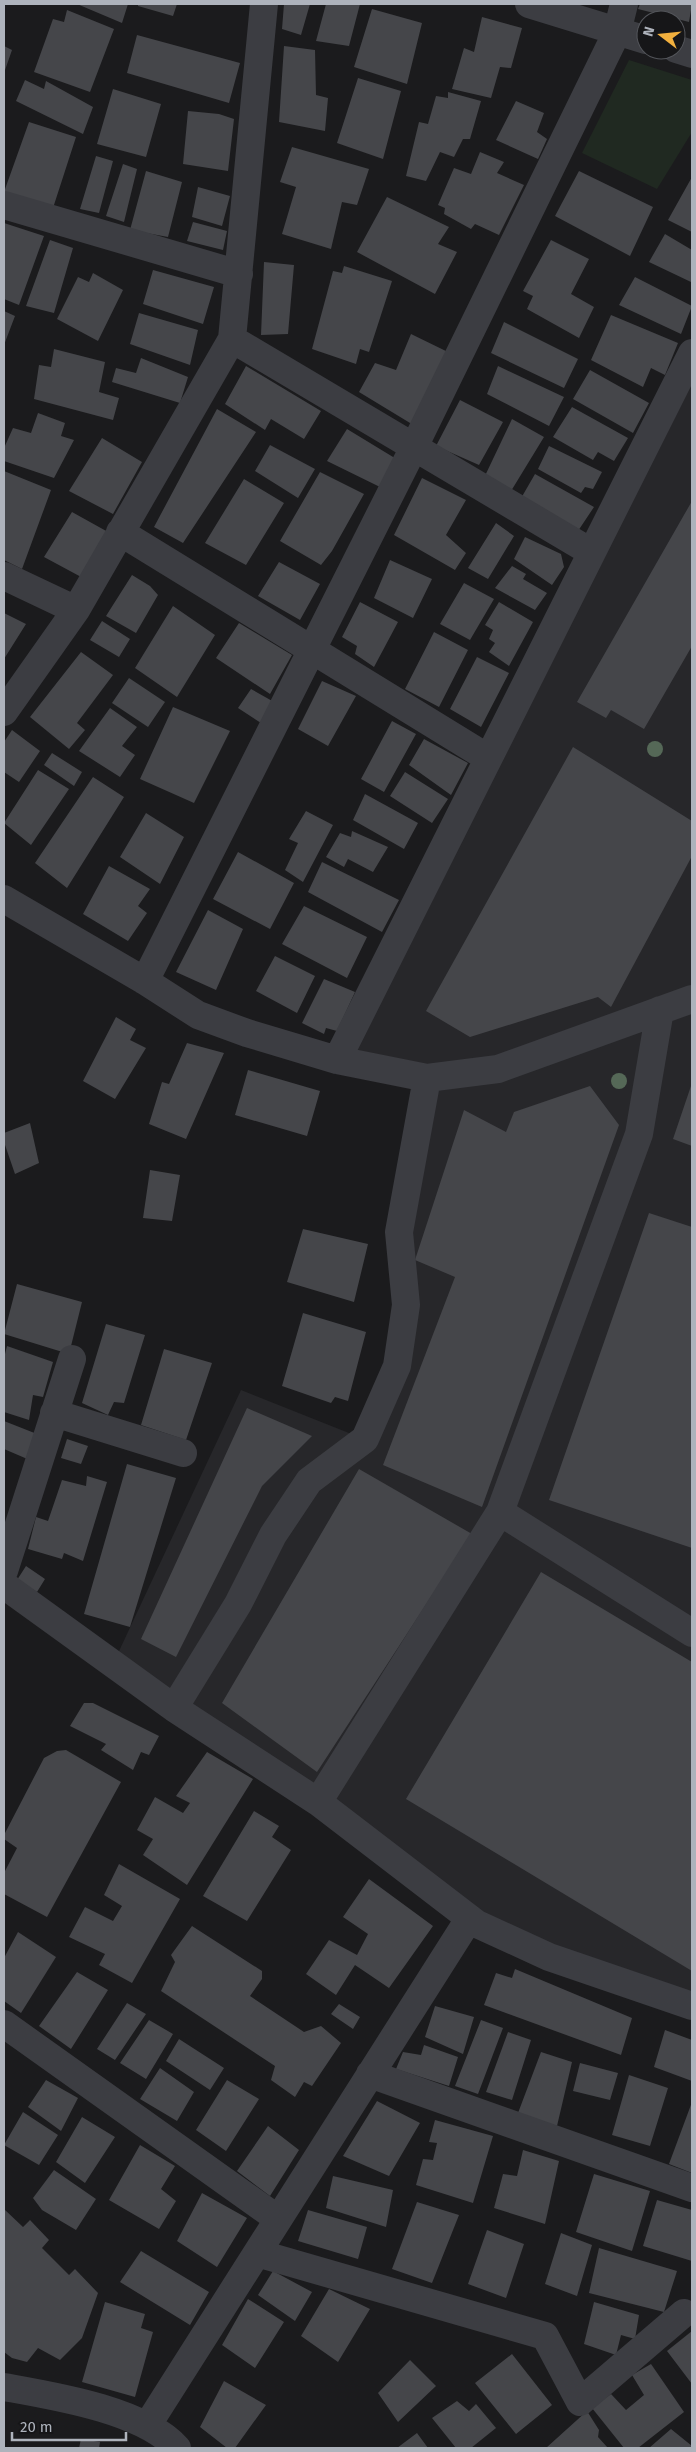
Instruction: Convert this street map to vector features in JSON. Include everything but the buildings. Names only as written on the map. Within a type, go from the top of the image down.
[{"type":"street","points":[[4,712],[76,610],[232,339],[264,4]]},
{"type":"street","points":[[529,4],[636,37]]},
{"type":"street","points":[[146,981],[414,447],[617,32],[624,4]]},
{"type":"street","points":[[4,205],[238,274]]},
{"type":"street","points":[[232,339],[591,552]]},
{"type":"street","points":[[336,1060],[692,353]]},
{"type":"street","points":[[120,532],[488,758]]},
{"type":"street","points":[[4,576],[76,610]]},
{"type":"street","points":[[4,899],[84,947],[146,981],[198,1014],[247,1033],[336,1060],[427,1078],[498,1069],[692,998]]},
{"type":"street","points":[[318,1802],[500,1512],[640,1134],[660,1010]]},
{"type":"street","points":[[174,1708],[238,1604],[273,1535],[309,1481],[365,1439],[397,1366],[406,1305],[399,1232],[427,1078]]},
{"type":"street","points":[[4,1571],[72,1359]]},
{"type":"street","points":[[54,1413],[183,1453]]},
{"type":"street","points":[[500,1512],[692,1633]]},
{"type":"street","points":[[4,1585],[174,1708],[318,1802],[469,1919],[549,1957],[692,2006]]},
{"type":"street","points":[[148,2426],[469,1919]]},
{"type":"street","points":[[4,2024],[278,2219]]},
{"type":"street","points":[[370,2074],[692,2188]]},
{"type":"street","points":[[257,2253],[545,2336],[580,2402],[684,2313]]},
{"type":"street","points":[[4,2387],[64,2397],[138,2420],[166,2435],[178,2448]]},
{"type":"shaded area","points":[[629,60],[692,80],[692,132],[657,189],[582,153]]},
{"type":"shaded area","points":[[692,354],[692,2006],[469,1919],[113,1664],[241,1390],[364,1439],[397,1366],[399,1232],[427,1078],[337,1060]]}]
